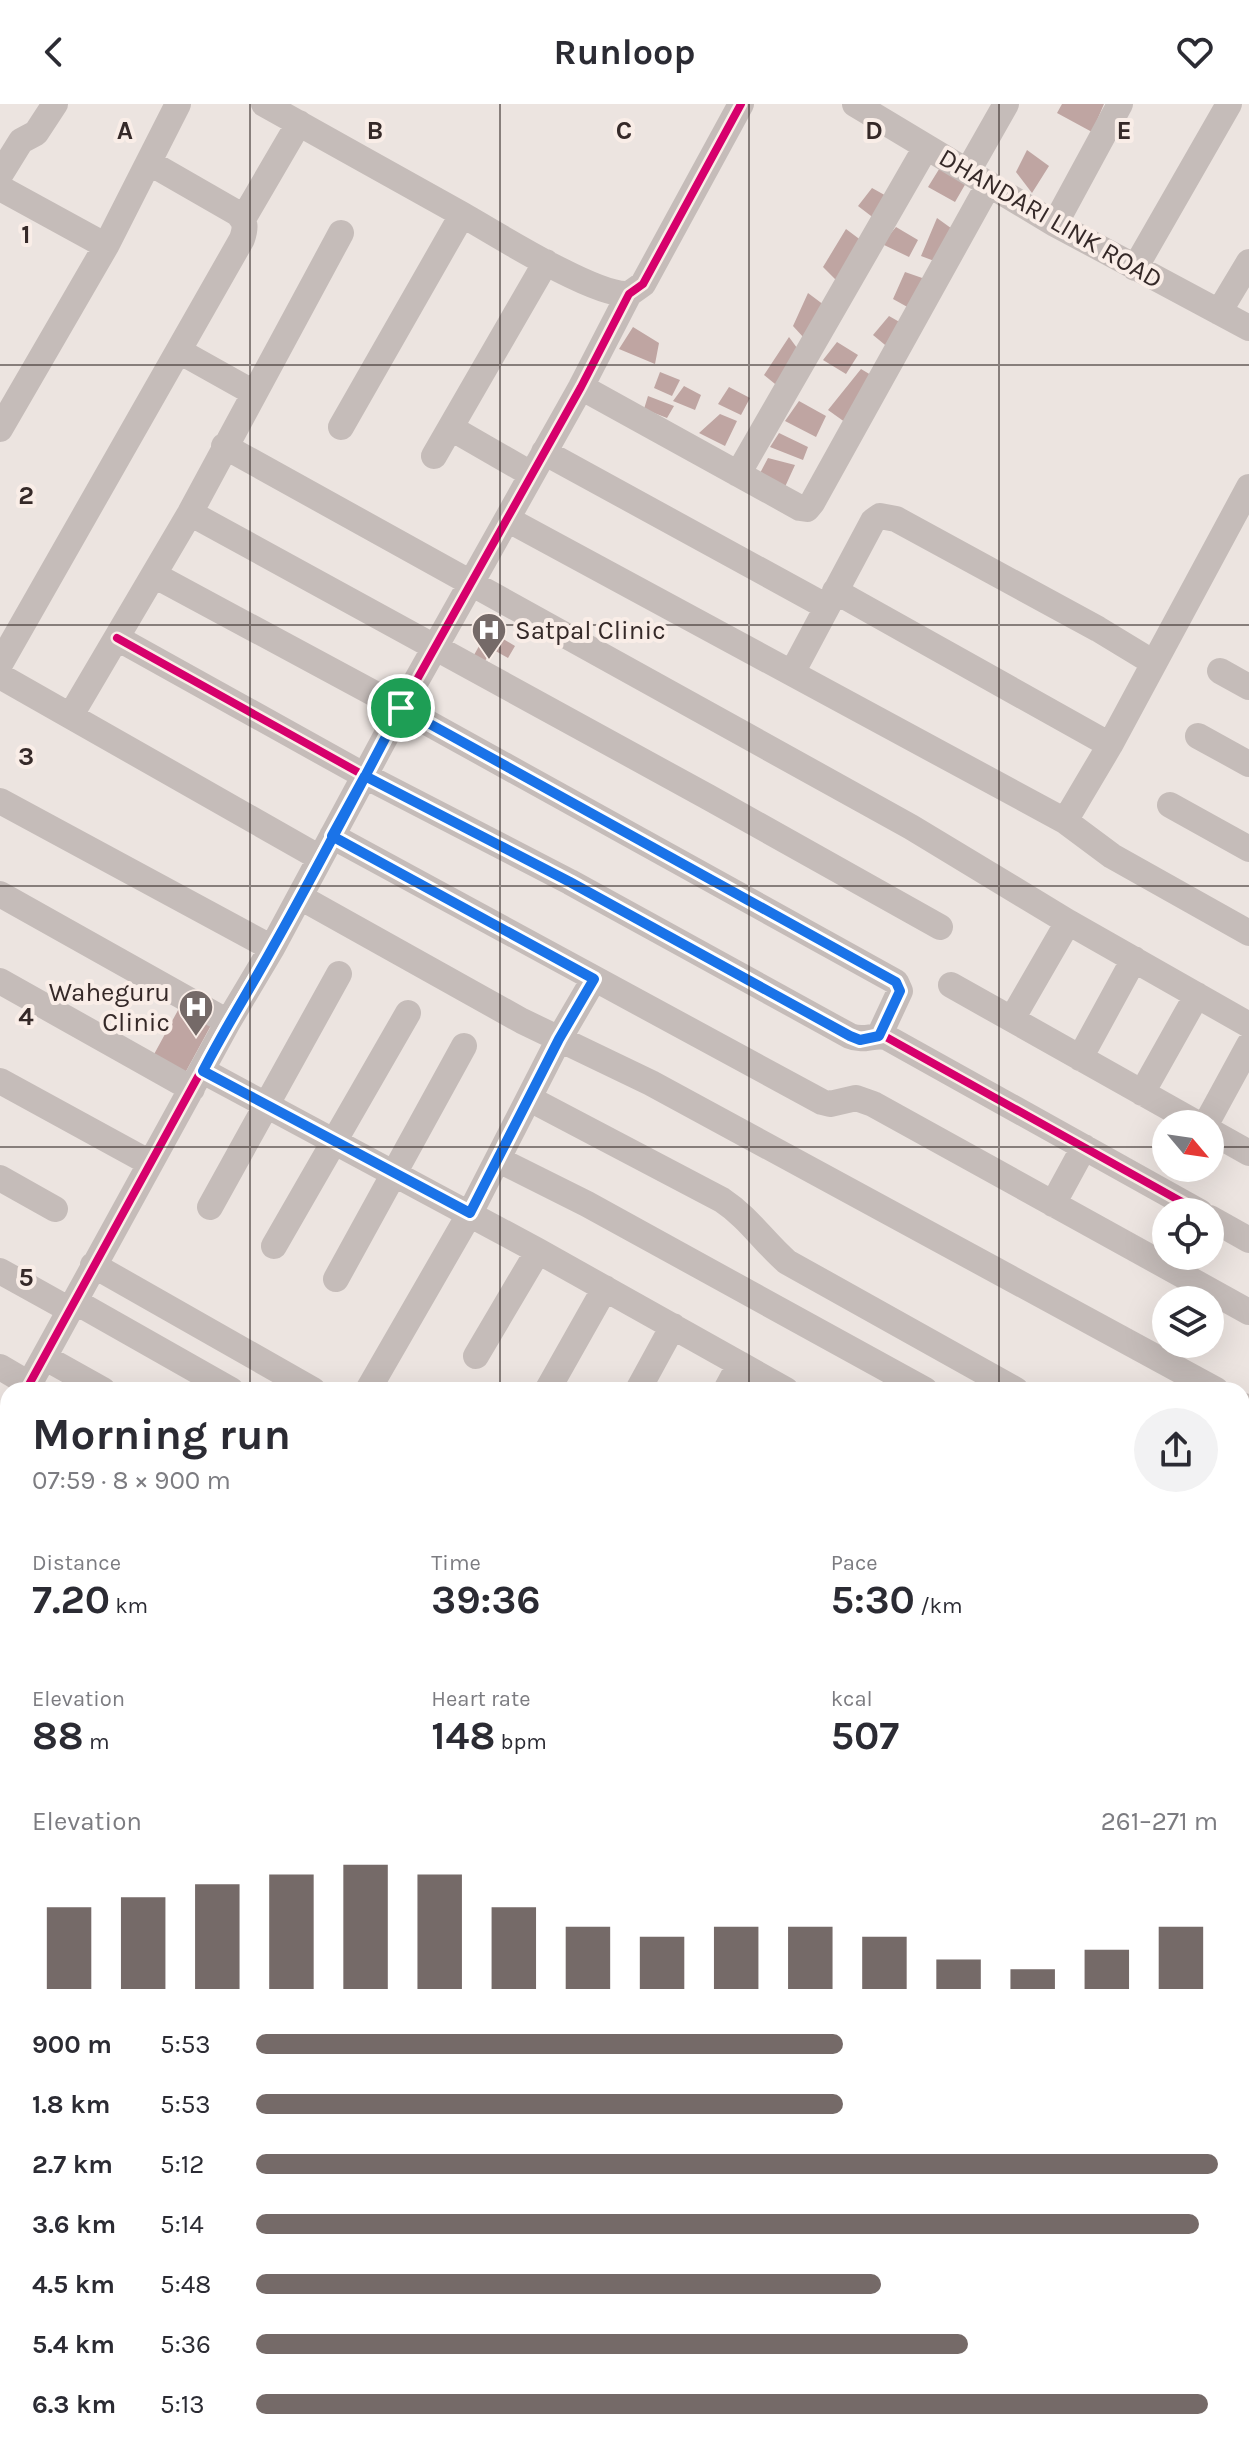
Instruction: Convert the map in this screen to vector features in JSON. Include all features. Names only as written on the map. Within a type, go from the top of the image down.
[{"type":"street","points":[[0,175],[21,141],[42,126],[55,104]]},
{"type":"street","points":[[0,429],[106,246],[178,104]]},
{"type":"street","points":[[264,104],[546,262],[607,291],[629,294]]},
{"type":"street","points":[[30,1382],[581,387],[629,294],[643,284],[741,104]]},
{"type":"street","name":"DHANDARI LINK ROAD","points":[[855,104],[1055,224],[1249,328]]},
{"type":"street","points":[[581,387],[800,508],[807,509],[978,178],[1006,104]]},
{"type":"street","points":[[1055,224],[1120,104]]},
{"type":"street","points":[[1135,268],[1229,104]]},
{"type":"street","points":[[243,219],[299,123]]},
{"type":"street","points":[[738,474],[926,147]]},
{"type":"street","points":[[0,664],[179,351],[246,227],[237,213],[150,163]]},
{"type":"street","points":[[0,188],[106,246]]},
{"type":"street","points":[[341,427],[462,215]]},
{"type":"street","points":[[71,715],[190,513],[341,233]]},
{"type":"street","points":[[434,456],[546,262]]},
{"type":"street","points":[[1219,312],[1249,262]]},
{"type":"street","points":[[179,351],[254,393]]},
{"type":"street","points":[[451,428],[538,463],[831,599],[1110,745]]},
{"type":"street","points":[[224,446],[960,855],[1068,922],[1249,1025]]},
{"type":"street","points":[[1065,821],[1110,745],[1249,487]]},
{"type":"street","points":[[190,513],[940,927]]},
{"type":"street","points":[[792,673],[873,521],[880,516],[888,516],[1098,629],[1154,663]]},
{"type":"street","points":[[507,519],[1065,821],[1112,856],[1249,933]]},
{"type":"street","points":[[154,575],[896,982],[900,991],[879,1036]]},
{"type":"street","points":[[117,638],[365,776],[570,882],[850,1036],[860,1040],[879,1036],[1175,1198]]},
{"type":"street","points":[[1220,671],[1249,687]]},
{"type":"street","points":[[0,676],[326,847],[594,979],[822,1102],[830,1104],[856,1098],[873,1104],[1249,1312]]},
{"type":"street","points":[[1198,736],[1249,764]]},
{"type":"street","points":[[0,801],[272,948]]},
{"type":"street","points":[[1170,805],[1249,849]]},
{"type":"street","points":[[0,894],[228,1022]]},
{"type":"street","points":[[300,897],[559,1039],[651,1083],[777,1150],[1201,1382]]},
{"type":"street","points":[[1012,1019],[1068,922]]},
{"type":"street","points":[[1080,1058],[1134,959]]},
{"type":"street","points":[[210,1207],[339,974]]},
{"type":"street","points":[[373,1382],[470,1213],[559,1039],[594,979]]},
{"type":"street","points":[[0,981],[198,1080],[267,1105],[470,1213],[772,1382]]},
{"type":"street","points":[[951,985],[1173,1110]]},
{"type":"street","points":[[1142,1093],[1197,995]]},
{"type":"street","points":[[274,1246],[408,1013]]},
{"type":"street","points":[[1214,1110],[1249,1045]]},
{"type":"street","points":[[336,1279],[464,1046]]},
{"type":"street","points":[[0,1081],[150,1163]]},
{"type":"street","points":[[530,1099],[722,1200],[742,1213],[787,1262],[1002,1382]]},
{"type":"street","points":[[1224,1139],[1249,1153]]},
{"type":"street","points":[[1053,1204],[1084,1147]]},
{"type":"street","points":[[499,1160],[600,1211],[910,1382]]},
{"type":"street","points":[[0,1178],[55,1209]]},
{"type":"street","points":[[1224,1226],[1249,1240]]},
{"type":"street","points":[[476,1356],[538,1251]]},
{"type":"street","points":[[93,1265],[299,1382]]},
{"type":"street","points":[[0,1271],[216,1382]]},
{"type":"street","points":[[552,1382],[605,1288]]},
{"type":"street","points":[[642,1382],[673,1326]]},
{"type":"street","points":[[44,1357],[89,1382]]},
{"type":"street","points":[[730,1382],[740,1364]]},
{"type":"street","points":[[0,1367],[20,1382]]},
{"type":"building","points":[[1062,104],[1104,104],[1092,132],[1057,113]]},
{"type":"building","points":[[1027,150],[1049,166],[1032,193],[1016,172]]},
{"type":"building","points":[[941,166],[966,183],[955,202],[928,187]]},
{"type":"building","points":[[872,188],[890,198],[875,219],[858,206]]},
{"type":"building","points":[[937,218],[955,231],[937,262],[921,256]]},
{"type":"building","points":[[896,227],[918,240],[909,257],[882,244]]},
{"type":"building","points":[[846,229],[862,241],[836,280],[823,267]]},
{"type":"building","points":[[905,272],[928,280],[911,309],[893,299]]},
{"type":"building","points":[[808,293],[824,305],[804,338],[793,326]]},
{"type":"building","points":[[889,316],[903,324],[890,349],[873,335]]},
{"type":"building","points":[[633,327],[659,343],[655,364],[619,349]]},
{"type":"building","points":[[789,337],[800,352],[780,388],[764,375]]},
{"type":"building","points":[[837,342],[858,355],[846,374],[823,360]]},
{"type":"building","points":[[861,369],[876,378],[849,425],[828,410]]},
{"type":"building","points":[[660,372],[680,380],[672,396],[654,388]]},
{"type":"building","points":[[684,386],[701,395],[695,410],[673,401]]},
{"type":"building","points":[[729,387],[750,398],[741,415],[718,404]]},
{"type":"building","points":[[648,396],[674,406],[667,418],[644,409]]},
{"type":"building","points":[[799,401],[826,416],[816,437],[785,421]]},
{"type":"building","points":[[720,414],[737,421],[725,446],[699,433]]},
{"type":"building","points":[[779,433],[808,447],[803,460],[770,447]]},
{"type":"building","points":[[768,458],[795,465],[784,489],[759,475]]},
{"type":"building","points":[[488,630],[515,646],[508,658],[492,649],[485,661],[474,655]]},
{"type":"building","points":[[183,1001],[215,1018],[184,1075],[152,1058]]},
{"type":"cycle path","points":[[30,1382],[581,387],[629,294],[643,284],[741,104]]},
{"type":"cycle path","points":[[117,638],[365,776],[570,882],[850,1036],[886,1037],[1175,1198]]},
{"type":"place","name":"Satpal Clinic","points":[[489,661]]},
{"type":"place","name":"Waheguru Clinic","points":[[196,1038]]},
{"type":"route","points":[[401,708],[896,982],[900,991],[879,1036],[860,1040],[850,1036],[570,882],[365,776],[332,836],[594,979],[559,1039],[470,1213],[203,1071],[401,708]]}]
